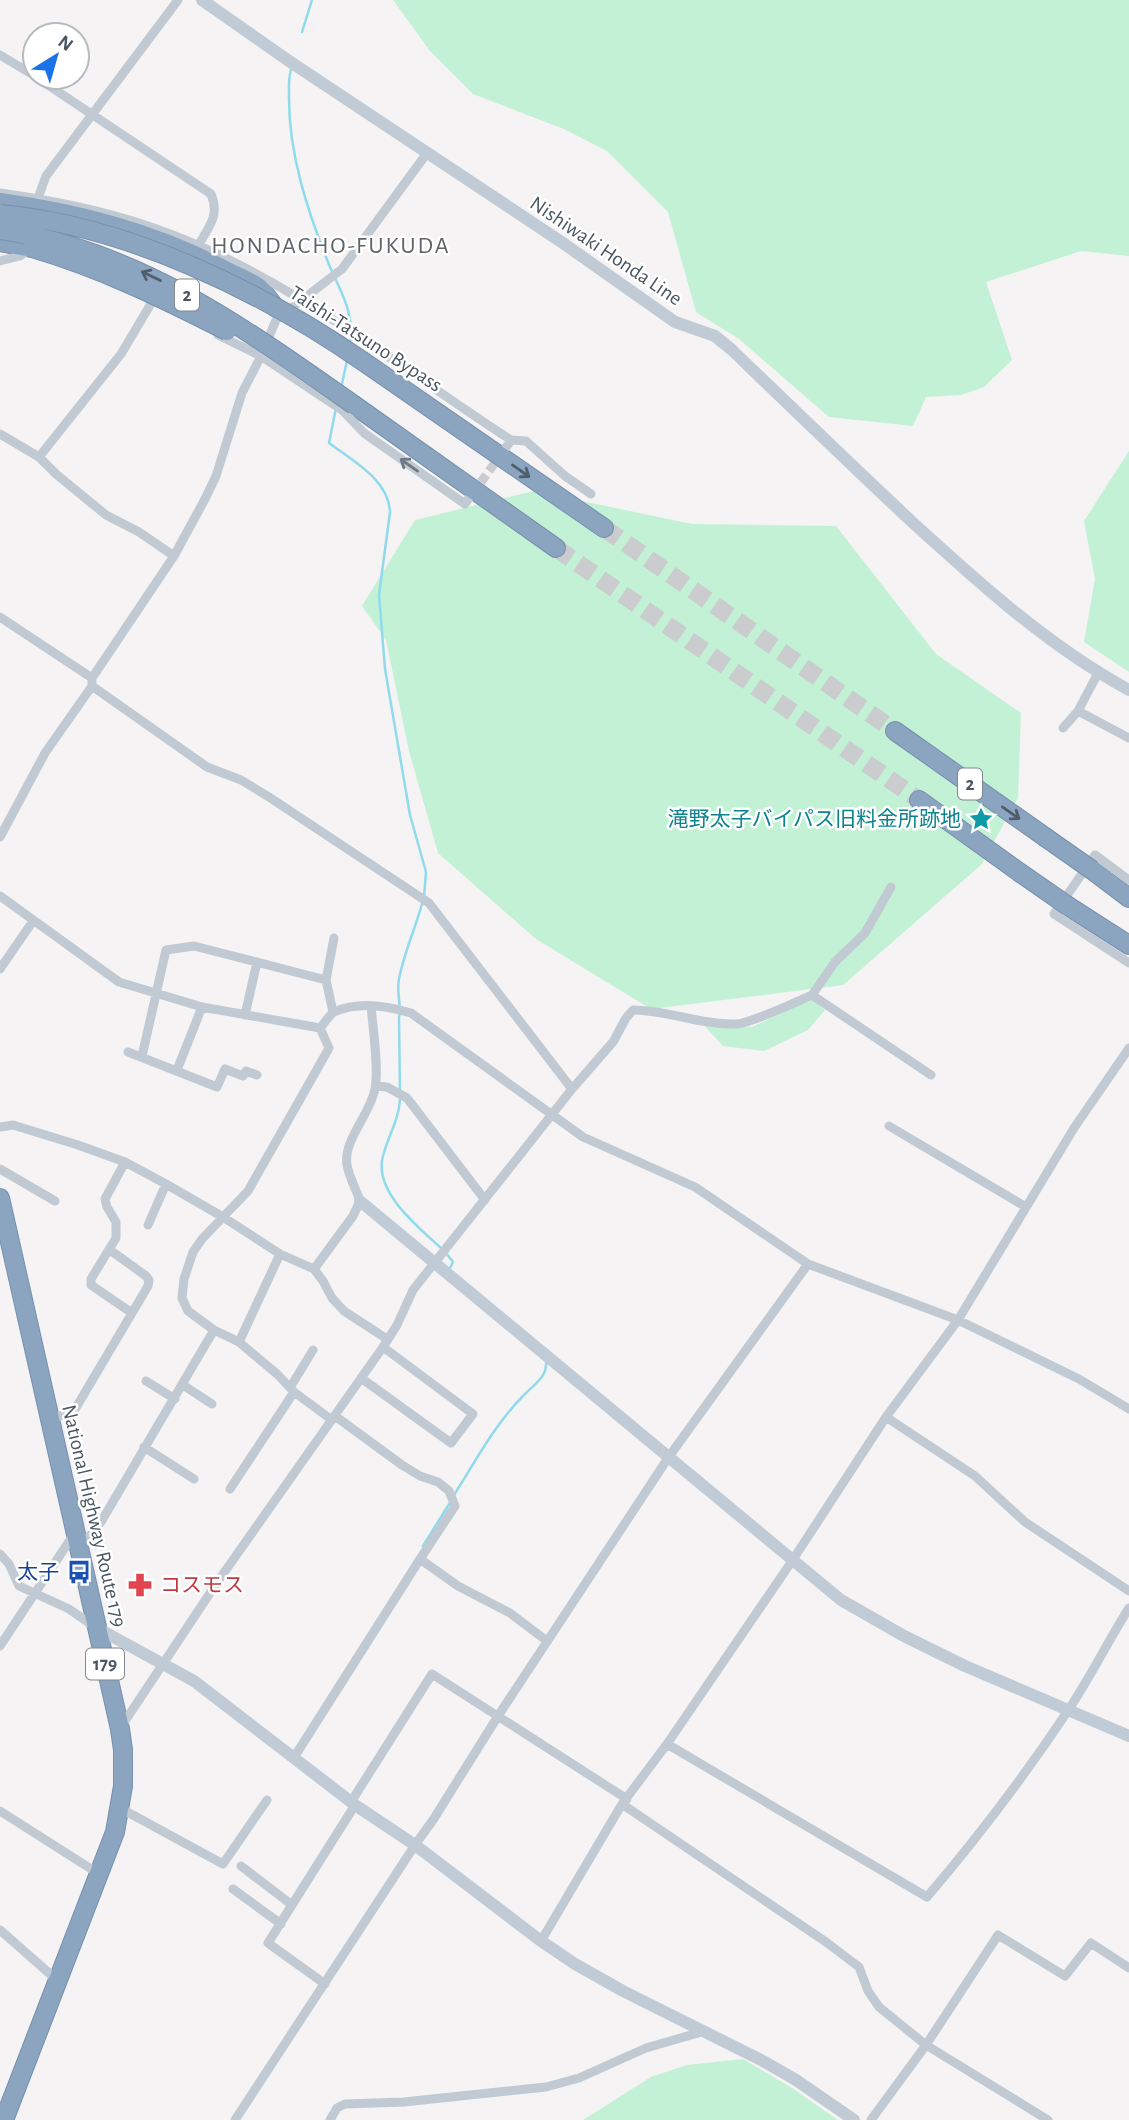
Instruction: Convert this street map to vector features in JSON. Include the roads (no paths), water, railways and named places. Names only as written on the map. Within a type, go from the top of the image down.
[{"type":"highway","points":[[0,202],[40,203],[156,238],[259,288],[275,307]]},
{"type":"highway","name":"Taishi-Tatsuno Bypass","points":[[0,214],[39,220],[133,244],[275,307],[364,362],[604,527]]},
{"type":"highway","name":"2","points":[[0,230],[83,248],[126,264],[204,304],[311,375],[556,548]]},
{"type":"highway","points":[[0,242],[79,262],[122,279],[311,375]]},
{"type":"highway","name":"2","points":[[895,731],[1129,898]]},
{"type":"highway","name":"2","points":[[919,800],[1068,906],[1129,945]]},
{"type":"highway","name":"National Highway Route 179","points":[[0,1198],[3,1224],[120,1729],[124,1769],[115,1832],[5,2120]]},
{"type":"street","points":[[40,203],[46,176],[178,0]]},
{"type":"street","name":"Nishiwaki Honda Line","points":[[202,0],[293,64],[560,241],[675,322],[715,337],[984,588],[1098,673],[1129,690]]},
{"type":"street","points":[[0,55],[21,68]]},
{"type":"street","points":[[58,91],[211,194],[216,214],[198,246]]},
{"type":"street","points":[[0,837],[45,753],[174,556],[216,476],[243,393],[276,320],[342,268],[427,153]]},
{"type":"street","points":[[0,193],[115,216],[198,246],[247,270],[301,300],[511,440],[526,441],[565,476],[591,494]]},
{"type":"street","points":[[0,248],[29,250],[86,272],[261,356],[342,410],[364,433],[467,501]]},
{"type":"street","points":[[0,261],[20,256],[29,250]]},
{"type":"street","points":[[39,457],[121,354],[152,302]]},
{"type":"street","points":[[0,434],[39,457],[106,515],[139,531],[174,556]]},
{"type":"street","points":[[505,449],[511,440]]},
{"type":"street","points":[[0,617],[206,766],[241,780],[269,796],[429,903],[572,1088]]},
{"type":"street","points":[[1063,729],[1078,710],[1098,673]]},
{"type":"street","points":[[1078,710],[1129,738]]},
{"type":"street","points":[[1129,880],[1095,855],[1054,914],[1129,962]]},
{"type":"street","points":[[120,1729],[385,1343],[397,1325],[413,1290],[572,1088],[613,1042],[633,1010],[649,1010],[702,1021],[738,1024],[812,995],[835,962],[865,933],[891,887]]},
{"type":"street","points":[[0,896],[119,982],[202,1007],[320,1028]]},
{"type":"street","points":[[0,969],[33,921]]},
{"type":"street","points":[[333,1013],[326,980],[334,938]]},
{"type":"street","points":[[142,1056],[166,950],[194,946],[326,980]]},
{"type":"street","points":[[245,1015],[257,962]]},
{"type":"street","points":[[812,995],[931,1075]]},
{"type":"street","points":[[320,1028],[333,1013],[371,1006],[386,1006],[411,1013],[583,1137],[695,1187],[808,1264],[958,1320],[1079,1379],[1129,1409]]},
{"type":"street","points":[[371,1006],[376,1086],[371,1104],[350,1141],[346,1154],[347,1167],[360,1201],[841,1600],[904,1636],[965,1666],[1129,1737]]},
{"type":"street","points":[[177,1070],[202,1007]]},
{"type":"street","points":[[293,1759],[455,1506],[449,1491],[438,1482],[420,1476],[402,1465],[292,1389],[239,1342],[214,1330],[188,1311],[182,1298],[192,1252],[248,1191],[329,1048],[320,1028]]},
{"type":"street","points":[[541,1941],[624,1801],[667,1744],[792,1561],[886,1417],[958,1320],[1073,1128],[1129,1048]]},
{"type":"street","points":[[128,1052],[217,1087],[225,1069],[243,1076],[246,1071],[257,1075]]},
{"type":"street","points":[[376,1086],[387,1087],[407,1098],[485,1200]]},
{"type":"street","points":[[0,1127],[13,1125],[125,1162],[223,1217],[280,1254],[314,1269],[332,1298],[344,1311],[473,1414],[451,1443],[360,1378]]},
{"type":"street","points":[[889,1126],[1026,1207]]},
{"type":"street","points":[[125,1162],[106,1199],[117,1227],[116,1238],[90,1279],[90,1285],[132,1313]]},
{"type":"street","points":[[0,1169],[55,1201]]},
{"type":"street","points":[[148,1225],[166,1184]]},
{"type":"street","points":[[314,1269],[353,1216],[360,1201]]},
{"type":"street","points":[[49,1420],[74,1411],[148,1286],[149,1280],[110,1250]]},
{"type":"street","points":[[239,1342],[280,1254]]},
{"type":"street","points":[[235,2120],[668,1458],[808,1264]]},
{"type":"street","points":[[0,1646],[76,1542],[102,1522],[214,1330]]},
{"type":"street","points":[[230,1489],[313,1350]]},
{"type":"street","points":[[146,1381],[175,1399]]},
{"type":"street","points":[[183,1385],[212,1404]]},
{"type":"street","points":[[886,1417],[975,1476],[1025,1522],[1129,1591]]},
{"type":"street","points":[[144,1447],[194,1479]]},
{"type":"street","points":[[0,1554],[9,1564],[19,1586],[69,1609],[97,1628],[194,1681],[353,1804],[415,1844],[575,1964],[796,2080],[854,2120]]},
{"type":"street","points":[[419,1559],[458,1586],[510,1613],[547,1641]]},
{"type":"street","points":[[667,1744],[927,1897],[956,1863],[1069,1710],[1129,1608]]},
{"type":"street","points":[[325,1983],[268,1943],[432,1674],[624,1801],[826,1942],[859,1967],[868,1991],[879,2007],[926,2045],[1048,2120]]},
{"type":"street","points":[[120,1808],[223,1864],[267,1800]]},
{"type":"street","points":[[0,1811],[99,1874]]},
{"type":"street","points":[[241,1866],[292,1905]]},
{"type":"street","points":[[233,1889],[281,1924]]},
{"type":"street","points":[[0,1930],[58,1981]]},
{"type":"street","points":[[871,2120],[926,2045],[998,1935],[1065,1976],[1091,1943],[1129,1968]]},
{"type":"street","points":[[330,2120],[337,2108],[345,2104],[404,2102],[546,2087],[579,2078],[646,2049],[705,2031]]},
{"type":"waterway","points":[[302,32],[312,0]]},
{"type":"waterway","points":[[292,67],[289,80],[290,116],[296,160],[314,225],[346,304],[350,322],[350,344]]},
{"type":"waterway","points":[[341,388],[347,361]]},
{"type":"waterway","points":[[336,408],[329,443],[359,464],[377,481],[388,501],[390,512],[379,595],[385,669],[410,815],[426,872],[424,897]]},
{"type":"waterway","points":[[400,1092],[398,984],[422,904]]},
{"type":"waterway","points":[[400,1099],[398,1114],[383,1156],[384,1182],[399,1207],[441,1248]]},
{"type":"waterway","points":[[446,1253],[453,1262],[449,1270]]},
{"type":"waterway","points":[[454,1495],[503,1419],[545,1372],[546,1361]]},
{"type":"waterway","points":[[423,1546],[451,1501]]},
{"type":"tunnel","points":[[473,493],[500,456]]},
{"type":"tunnel","points":[[604,528],[895,731]]},
{"type":"tunnel","points":[[556,548],[919,800]]},
{"type":"place","name":"滝野太子バイパス旧料金所跡地","points":[[981,819]]},
{"type":"place","name":"太子","points":[[79,1572]]},
{"type":"place","name":"コスモス","points":[[140,1585]]},
{"type":"district","name":"HONDACHO-FUKUDA","points":[[331,246]]}]
